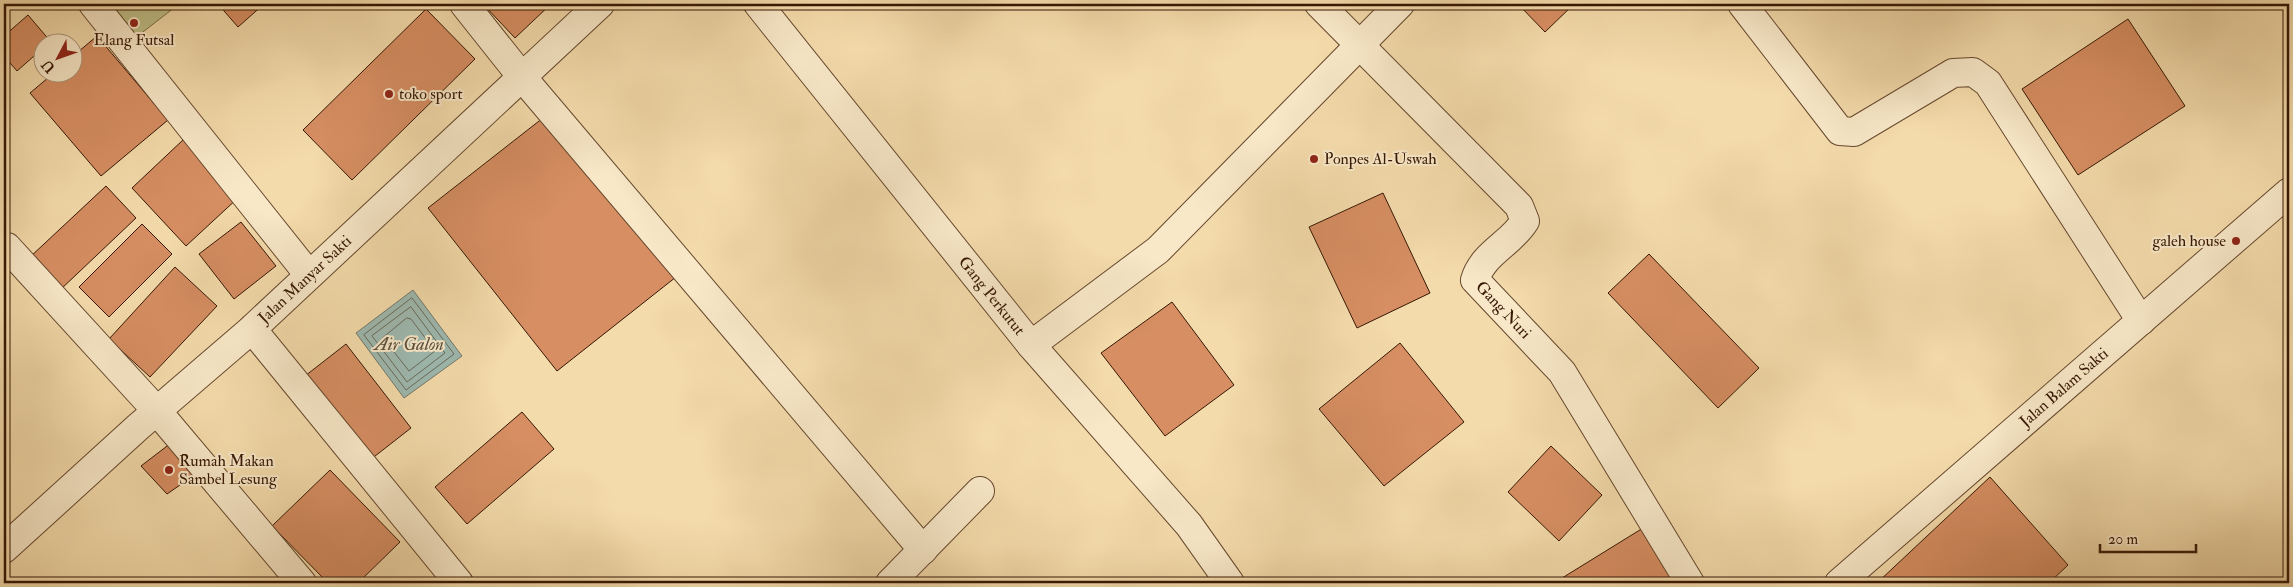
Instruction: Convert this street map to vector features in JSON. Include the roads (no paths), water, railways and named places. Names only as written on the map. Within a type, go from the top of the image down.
[{"type":"street","points":[[93,4],[309,275]]},
{"type":"street","points":[[464,4],[522,77],[923,550]]},
{"type":"street","name":"Jalan Manyar Sakti","points":[[4,548],[252,329],[600,4]]},
{"type":"street","name":"Gang Perkutut","points":[[758,4],[1031,345],[1189,525],[1230,583]]},
{"type":"street","name":"Gang Nuri","points":[[1319,4],[1519,206],[1525,221],[1520,228],[1486,259],[1474,280],[1562,372],[1690,583]]},
{"type":"street","points":[[1031,345],[1158,250],[1400,4]]},
{"type":"street","points":[[1742,4],[1840,131],[1854,132],[1953,73],[1973,72],[1988,83],[2141,321]]},
{"type":"street","name":"Jalan Balam Sakti","points":[[1839,583],[2289,192]]},
{"type":"street","points":[[7,247],[158,411],[302,583]]},
{"type":"street","points":[[252,329],[459,583]]},
{"type":"street","points":[[890,583],[980,491]]},
{"type":"water","name":"Air Galon","points":[[413,290],[462,356],[404,398],[356,333]]},
{"type":"place","name":"Elang Futsal","points":[[134,23]]},
{"type":"place","name":"toko sport","points":[[389,94]]},
{"type":"place","name":"Ponpes Al-Uswah","points":[[1314,159]]},
{"type":"place","name":"galeh house","points":[[2236,241]]},
{"type":"place","name":"Rumah Makan Sambel Lesung","points":[[169,470]]}]
